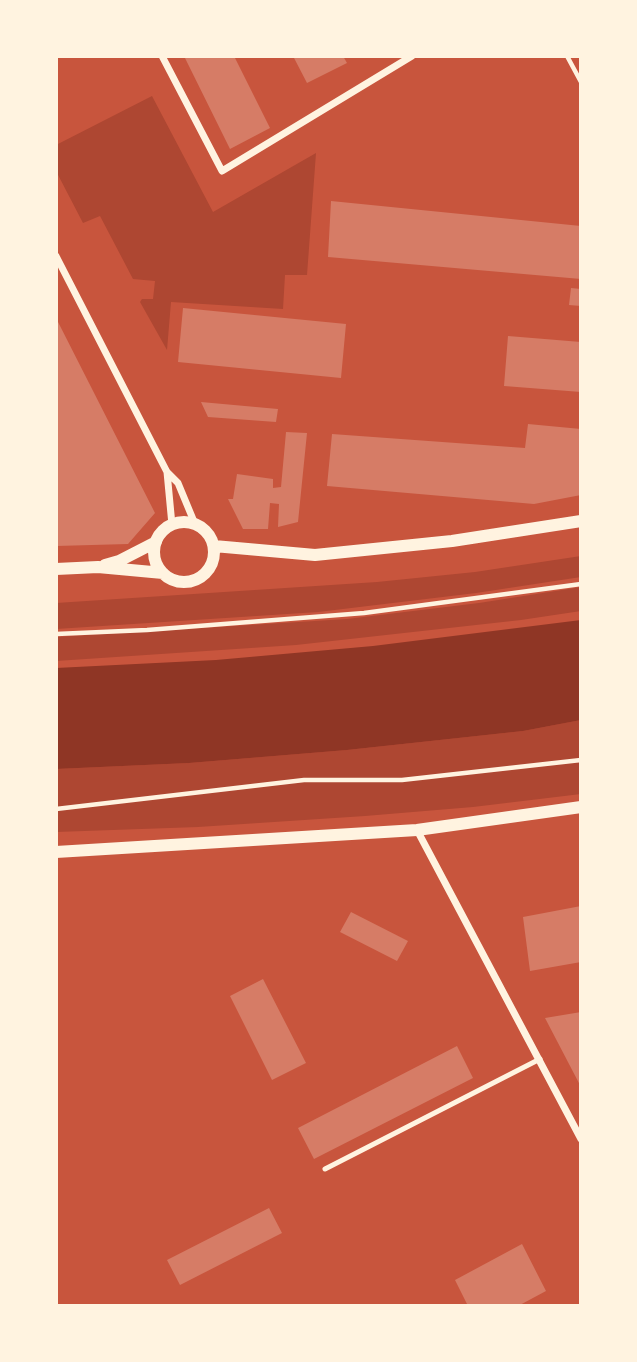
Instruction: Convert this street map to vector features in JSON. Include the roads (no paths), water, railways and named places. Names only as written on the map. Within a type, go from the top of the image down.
[{"type":"street","points":[[162,56],[222,171],[412,56]]},
{"type":"street","points":[[56,256],[167,472],[178,483],[195,524]]},
{"type":"street","points":[[167,472],[172,525]]},
{"type":"street","points":[[214,546],[316,555],[452,541],[581,521]]},
{"type":"street","points":[[56,569],[98,567],[163,573],[179,582],[199,579],[208,572],[213,562],[214,546],[209,535],[195,524],[186,522],[172,525],[160,534],[154,553],[156,563],[163,573]]},
{"type":"street","points":[[98,567],[119,561],[156,542]]},
{"type":"street","points":[[56,852],[417,830],[581,807]]},
{"type":"street","points":[[417,830],[581,1139]]},
{"type":"lane","points":[[325,1169],[540,1059]]}]
